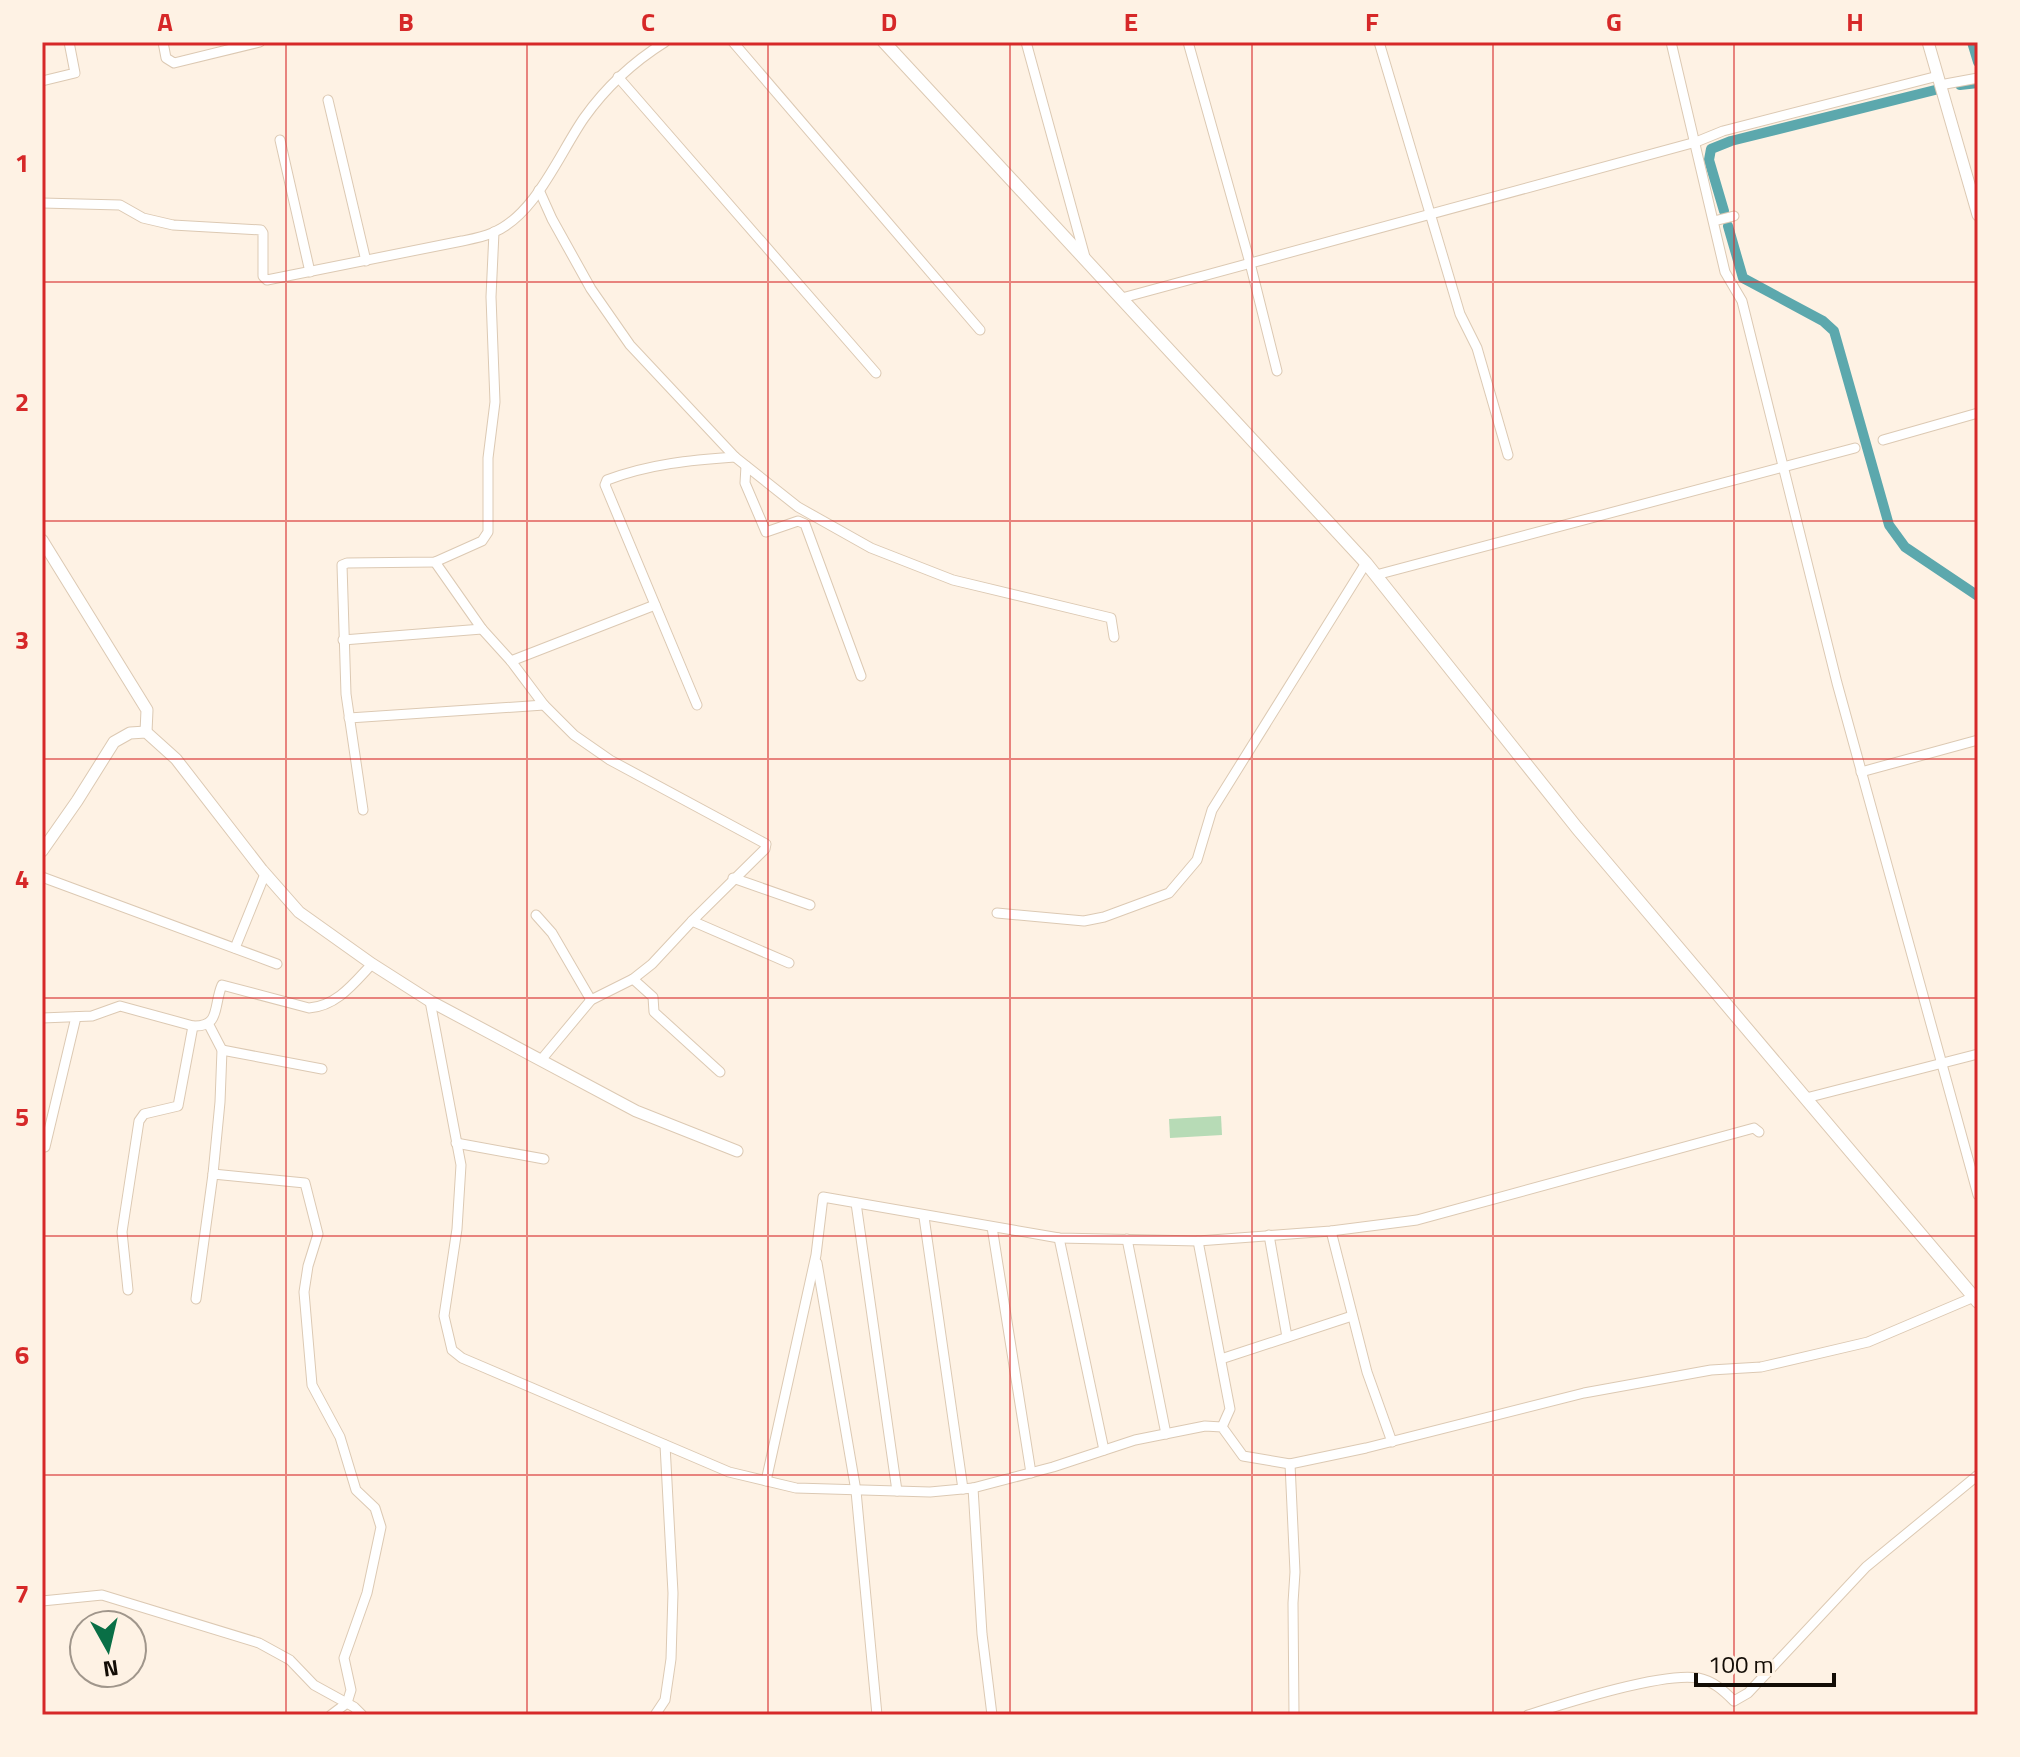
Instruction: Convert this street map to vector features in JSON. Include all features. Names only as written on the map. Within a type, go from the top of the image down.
[{"type":"main road","points":[[884,42],[1366,563],[1577,828],[1976,1299]]},
{"type":"street","points":[[42,81],[75,73],[69,42]]},
{"type":"street","points":[[163,42],[166,58],[174,63],[260,42]]},
{"type":"street","points":[[42,203],[120,205],[143,218],[173,225],[261,230],[264,279],[366,261],[494,232],[516,218],[539,190],[585,117],[618,77],[665,42]]},
{"type":"street","points":[[733,42],[980,330]]},
{"type":"street","points":[[1026,42],[1085,257]]},
{"type":"street","points":[[1188,42],[1277,371]]},
{"type":"street","points":[[1379,42],[1460,314],[1477,348],[1508,455]]},
{"type":"street","points":[[1671,42],[1725,272],[1742,301],[1861,772],[1977,1191]]},
{"type":"street","points":[[1928,42],[1978,215]]},
{"type":"street","points":[[618,77],[876,373]]},
{"type":"street","points":[[1122,298],[1696,142],[1723,131],[1939,81],[1978,78]]},
{"type":"street","points":[[328,100],[366,261]]},
{"type":"street","points":[[280,140],[310,272]]},
{"type":"street","points":[[539,190],[591,289],[630,345],[735,457],[798,507],[871,548],[953,580],[1111,618],[1114,637]]},
{"type":"street","points":[[1714,221],[1734,216]]},
{"type":"street","points":[[363,810],[349,718],[343,640],[342,565],[435,562],[482,541],[488,532],[488,458],[495,402],[491,297],[494,232]]},
{"type":"street","points":[[1883,440],[1978,413]]},
{"type":"street","points":[[1376,575],[1855,448]]},
{"type":"street","points":[[697,705],[606,491],[607,480],[646,467],[735,457]]},
{"type":"street","points":[[746,466],[745,483],[766,532],[798,521],[805,524],[861,676]]},
{"type":"street","points":[[42,540],[147,710],[146,732]]},
{"type":"street","points":[[435,562],[482,629],[544,705],[574,735],[610,760],[764,842],[765,849],[733,878],[652,964],[633,979],[591,1000],[541,1060]]},
{"type":"street","points":[[997,913],[1084,921],[1104,917],[1169,893],[1197,860],[1212,810],[1366,563]]},
{"type":"street","points":[[511,661],[655,605]]},
{"type":"street","points":[[343,640],[482,629]]},
{"type":"street","points":[[349,718],[544,705]]},
{"type":"street","points":[[42,851],[114,742],[130,733],[146,732],[176,759],[265,874],[299,912],[372,964],[430,1001],[636,1111],[737,1151]]},
{"type":"street","points":[[1861,772],[1978,740]]},
{"type":"street","points":[[235,948],[265,874]]},
{"type":"street","points":[[42,877],[277,964]]},
{"type":"street","points":[[733,878],[810,905]]},
{"type":"street","points":[[536,915],[552,933],[591,1000]]},
{"type":"street","points":[[692,921],[789,963]]},
{"type":"street","points":[[196,1299],[220,1102],[222,1050],[209,1025],[222,985],[309,1008],[340,997],[372,964]]},
{"type":"street","points":[[633,979],[653,997],[654,1012],[720,1072]]},
{"type":"street","points":[[430,1001],[461,1165],[457,1229],[444,1316],[452,1350],[462,1358],[729,1472],[796,1488],[856,1491],[968,1489],[1166,1434],[1205,1426],[1222,1427]]},
{"type":"street","points":[[42,1018],[92,1016],[120,1006],[193,1026],[209,1025]]},
{"type":"street","points":[[45,1147],[76,1017]]},
{"type":"street","points":[[128,1290],[122,1232],[139,1121],[144,1114],[178,1106],[193,1026]]},
{"type":"street","points":[[222,1050],[322,1069]]},
{"type":"street","points":[[1806,1098],[1978,1054]]},
{"type":"street","points":[[766,1481],[816,1255],[823,1197],[924,1217],[1059,1238],[1198,1241],[1331,1231],[1417,1220],[1754,1128],[1759,1132]]},
{"type":"street","points":[[456,1143],[544,1159]]},
{"type":"street","points":[[213,1174],[305,1183],[312,1203],[318,1234],[304,1292],[312,1385],[340,1437],[356,1490],[375,1508],[381,1527],[367,1593],[344,1658],[351,1690],[347,1703],[331,1715]]},
{"type":"street","points":[[856,1203],[897,1491]]},
{"type":"street","points":[[924,1217],[968,1489],[992,1715]]},
{"type":"street","points":[[992,1227],[1031,1473]]},
{"type":"street","points":[[1331,1231],[1367,1372],[1392,1442]]},
{"type":"street","points":[[1269,1235],[1287,1337]]},
{"type":"street","points":[[1059,1238],[1104,1450]]},
{"type":"street","points":[[1127,1239],[1166,1434]]},
{"type":"street","points":[[1198,1241],[1230,1409],[1222,1427]]},
{"type":"street","points":[[816,1255],[856,1491],[877,1715]]},
{"type":"street","points":[[1222,1427],[1243,1456],[1290,1464],[1392,1442],[1584,1393],[1711,1370],[1761,1367],[1868,1342],[1976,1299]]},
{"type":"street","points":[[1221,1359],[1352,1316]]},
{"type":"street","points":[[655,1715],[665,1700],[671,1659],[673,1593],[665,1445]]},
{"type":"street","points":[[1290,1464],[1295,1572],[1294,1715]]},
{"type":"street","points":[[1528,1715],[1673,1677],[1698,1678],[1718,1686],[1734,1701],[1748,1693],[1866,1567],[1978,1475]]},
{"type":"street","points":[[42,1601],[102,1595],[246,1638],[290,1660],[314,1685],[362,1715]]},
{"type":"green space","points":[[1221,1116],[1222,1135],[1170,1138],[1169,1119]]},
{"type":"waterway","points":[[1972,42],[1978,62]]},
{"type":"waterway","points":[[1960,85],[1978,83]]},
{"type":"waterway","points":[[1724,211],[1709,160],[1711,149],[1731,141],[1935,90]]},
{"type":"waterway","points":[[1728,226],[1743,278],[1823,321],[1834,331],[1889,525],[1905,547],[1978,596]]}]
